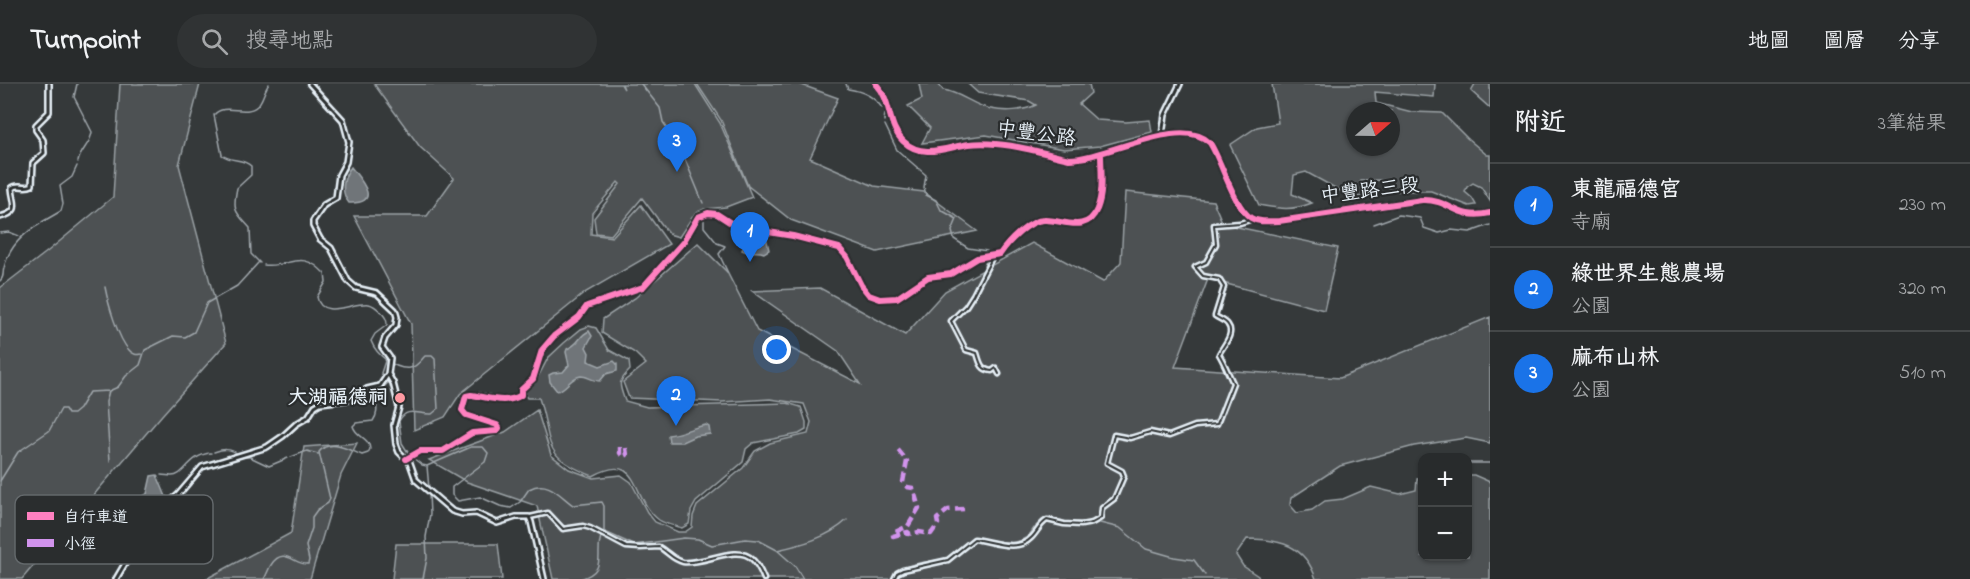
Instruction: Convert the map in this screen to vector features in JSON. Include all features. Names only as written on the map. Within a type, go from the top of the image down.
[{"type":"main road","name":"中豐公路","points":[[876,84],[885,95],[896,131],[902,140],[915,149],[933,152],[969,144],[990,144],[1069,159],[1080,159],[1161,136],[1190,133],[1199,135],[1213,148],[1241,207],[1252,219]]},
{"type":"main road","name":"中豐路三段","points":[[1252,219],[1267,222],[1279,221],[1422,200],[1437,201],[1469,216],[1490,213]]},
{"type":"street","points":[[0,217],[15,208],[12,188],[16,185],[29,187],[32,183],[33,163],[44,153],[43,138],[36,130],[36,125],[48,112],[50,84]]},
{"type":"street","points":[[178,495],[204,466],[267,447],[308,417],[317,404],[332,400],[353,399],[367,389],[378,387],[388,374],[389,362],[381,347],[396,325],[398,317],[395,310],[377,293],[356,288],[348,281],[331,248],[320,239],[313,226],[313,221],[324,205],[336,198],[339,175],[350,144],[342,120],[310,84]]},
{"type":"street","points":[[1161,136],[1166,115],[1180,84]]},
{"type":"street","points":[[406,459],[420,451],[443,451],[472,433],[497,431],[499,428],[495,424],[466,415],[462,410],[466,396],[514,400],[533,379],[542,350],[554,336],[579,317],[587,306],[643,287],[684,241],[697,219],[708,213],[717,214],[737,227],[793,236],[840,248],[869,295],[880,299],[897,298],[928,277],[951,274],[977,258],[1000,254],[1010,241],[1036,222],[1044,220],[1070,225],[1090,218],[1096,212],[1100,200],[1101,153]]},
{"type":"street","points":[[894,579],[897,573],[903,570],[948,560],[974,539],[1014,545],[1031,539],[1047,520],[1072,525],[1092,523],[1101,518],[1102,508],[1114,499],[1124,476],[1122,471],[1107,463],[1114,435],[1130,438],[1150,432],[1169,436],[1195,426],[1217,424],[1232,385],[1232,380],[1227,374],[1227,366],[1219,354],[1229,338],[1230,330],[1226,322],[1215,316],[1224,289],[1223,284],[1215,277],[1203,276],[1195,267],[1206,262],[1216,244],[1214,225],[1240,223],[1252,219]]},
{"type":"street","points":[[993,256],[974,295],[954,317],[951,325],[966,350],[977,353],[981,366],[992,371],[996,368],[999,374]]},
{"type":"street","points":[[388,374],[393,383],[399,407],[394,425],[399,452],[406,459],[416,480],[452,512],[476,513],[497,523],[516,517],[548,513],[562,529],[583,526],[626,547],[659,547],[672,558],[682,562],[742,554],[753,559],[764,579]]},
{"type":"street","points":[[529,517],[544,579]]},
{"type":"street","points":[[116,579],[125,564]]},
{"type":"shaded area","points":[[120,84],[200,84],[179,165],[226,343],[94,495],[15,495],[15,564],[35,564],[22,579],[0,579],[0,288],[113,197]]},
{"type":"shaded area","points":[[374,84],[621,84],[624,89],[622,84],[695,84],[720,123],[752,197],[726,207],[704,209],[695,213],[679,237],[669,234],[642,198],[611,235],[596,233],[594,218],[620,184],[618,182],[592,213],[591,234],[612,237],[641,205],[669,244],[586,292],[460,394],[445,417],[414,430],[411,324],[354,216],[427,216],[454,178],[420,147]]},
{"type":"shaded area","points":[[697,84],[799,84],[838,98],[810,158],[874,186],[924,192],[977,231],[877,252],[791,220],[748,186],[721,120]]},
{"type":"shaded area","points":[[919,84],[938,84],[943,90],[955,93],[979,105],[1008,111],[1026,109],[1036,105],[1029,101],[978,93],[968,84],[1089,84],[1091,93],[1079,104],[1097,120],[1126,122],[1150,120],[1152,132],[1100,146],[1064,149],[986,135],[922,143],[930,128],[908,106],[922,99]]},
{"type":"shaded area","points":[[1272,84],[1435,84],[1434,97],[1375,92],[1376,102],[1346,102],[1346,156],[1400,156],[1400,109],[1412,112],[1442,113],[1467,138],[1490,155],[1490,201],[1481,187],[1473,183],[1467,187],[1465,192],[1476,205],[1469,206],[1431,191],[1392,191],[1380,180],[1361,181],[1360,183],[1367,189],[1366,198],[1348,195],[1306,172],[1294,175],[1292,194],[1312,203],[1286,208],[1259,205],[1230,145],[1257,127],[1278,123]]},
{"type":"shaded area","points":[[1475,84],[1490,84],[1490,108],[1471,91]]},
{"type":"shaded area","points":[[351,167],[364,184],[367,195],[365,200],[349,203],[344,194],[344,180]]},
{"type":"shaded area","points":[[1125,192],[1213,201],[1223,224],[1338,248],[1324,310],[1208,279],[1175,367],[1340,378],[1490,317],[1490,443],[1466,438],[1414,446],[1340,466],[1291,498],[1290,505],[1297,513],[1312,510],[1325,501],[1343,499],[1371,487],[1400,494],[1416,490],[1418,479],[1418,561],[1472,561],[1472,475],[1474,475],[1490,482],[1490,579],[1316,579],[1305,558],[1290,546],[1270,540],[1247,539],[1236,555],[1243,566],[1259,579],[553,579],[537,506],[467,482],[429,460],[505,432],[537,410],[551,455],[569,469],[593,478],[621,475],[631,482],[655,522],[678,532],[685,532],[692,527],[697,506],[743,468],[755,451],[770,443],[808,434],[811,422],[804,404],[770,399],[722,402],[629,398],[623,382],[646,364],[635,353],[602,333],[603,319],[635,298],[698,243],[727,272],[757,331],[860,384],[838,351],[752,291],[820,288],[905,335],[945,291],[1032,243],[1103,282],[1121,262]]},
{"type":"shaded area","points":[[756,236],[766,237],[769,250],[764,253],[742,250],[746,241]]},
{"type":"shaded area","points":[[589,326],[596,328],[609,350],[629,361],[630,370],[620,384],[625,401],[647,407],[787,403],[801,407],[806,430],[799,434],[753,443],[746,449],[743,462],[696,502],[691,511],[689,524],[682,528],[661,521],[650,511],[628,473],[620,469],[608,469],[593,476],[564,462],[552,447],[539,398],[527,398],[522,391],[535,383],[548,358],[581,329]]},
{"type":"shaded area","points":[[589,331],[592,336],[586,347],[589,353],[588,361],[600,366],[614,361],[617,364],[617,371],[606,374],[600,381],[583,376],[577,377],[557,391],[550,382],[549,375],[563,372],[569,365],[567,349]]},
{"type":"shaded area","points":[[706,425],[709,427],[710,434],[695,436],[682,442],[669,442],[668,435]]},
{"type":"shaded area","points":[[357,443],[341,475],[310,579],[206,579],[291,533],[304,447]]},
{"type":"shaded area","points":[[157,475],[165,495],[145,495],[151,476]]},
{"type":"shaded area","points":[[396,544],[498,544],[502,579],[392,579]]},
{"type":"waterway","points":[[77,84],[74,97],[92,132],[78,162]]},
{"type":"waterway","points":[[260,263],[251,254],[250,228],[238,215],[235,207],[237,188],[251,175],[251,166],[222,155],[214,115],[218,111],[229,109],[252,109],[259,104],[269,84]]},
{"type":"waterway","points":[[641,84],[660,108],[663,122],[680,147],[703,203]]},
{"type":"waterway","points":[[846,84],[848,89],[872,97],[882,108]]},
{"type":"waterway","points":[[884,121],[885,113]]},
{"type":"waterway","points":[[885,125],[897,150],[926,175],[924,187],[926,195],[936,200],[941,210],[957,219],[952,231],[954,239],[968,248],[987,251],[987,255]]},
{"type":"waterway","points":[[42,222],[61,211],[63,204],[60,186],[72,177],[77,166]]},
{"type":"waterway","points":[[1374,224],[1399,215],[1420,218],[1424,228],[1439,233],[1451,230],[1470,232],[1490,225]]},
{"type":"waterway","points":[[704,216],[704,227],[717,243],[725,246],[719,254],[728,273]]},
{"type":"waterway","points":[[0,281],[6,260],[13,247],[27,232],[40,224]]},
{"type":"waterway","points":[[0,233],[9,232],[19,236]]},
{"type":"waterway","points":[[984,266],[987,259]]},
{"type":"waterway","points":[[264,265],[302,261],[317,266],[325,274],[326,282],[317,297],[325,308],[363,304],[376,307],[385,317],[387,325],[375,334],[371,341],[381,356],[392,364],[410,368],[417,365],[425,356],[432,356],[435,359],[438,409],[432,414],[409,412],[399,421],[402,443],[409,454]]},
{"type":"waterway","points":[[0,481],[18,452],[49,431],[61,409],[65,409],[68,414],[73,414],[79,409],[89,392],[109,391],[118,387],[126,376],[140,365],[145,350],[173,336],[185,337],[194,332],[207,303],[237,286],[258,263]]},
{"type":"waterway","points":[[105,287],[121,338],[132,353],[142,354]]},
{"type":"waterway","points":[[264,579],[271,565],[280,557],[285,556],[308,564],[306,546],[312,528],[312,517],[330,499],[319,452],[323,448],[334,445],[362,455],[368,453],[369,445],[353,426],[356,423],[373,421],[375,417],[376,394],[388,383],[381,373],[385,361]]},
{"type":"waterway","points":[[109,391],[106,402],[110,461]]},
{"type":"waterway","points":[[413,458],[427,466],[471,447],[483,447],[488,453],[485,462],[452,487],[452,495],[458,501],[480,497],[511,508],[520,502],[529,489],[536,486],[548,487],[573,505],[602,502],[604,531]]},
{"type":"waterway","points":[[214,452],[226,450],[238,454]]},
{"type":"waterway","points":[[291,457],[307,451],[318,454]]},
{"type":"waterway","points":[[161,475],[176,475],[192,461],[211,453]]},
{"type":"waterway","points":[[242,457],[250,457],[269,466],[288,458]]},
{"type":"waterway","points":[[1472,463],[1490,463]]},
{"type":"waterway","points":[[427,466],[429,489]]},
{"type":"waterway","points":[[423,579],[427,558],[429,494]]},
{"type":"waterway","points":[[1036,526],[1042,520],[1050,517],[1067,522],[1092,522]]},
{"type":"waterway","points":[[777,550],[823,536],[847,520]]},
{"type":"waterway","points":[[1096,522],[1120,528],[1146,549],[1194,560],[1205,575]]},
{"type":"waterway","points":[[958,551],[973,537],[1015,542],[1029,535],[1034,528]]},
{"type":"waterway","points":[[605,532],[634,545],[684,538],[698,539],[712,545],[745,539],[758,540],[777,550],[795,566],[803,579]]},
{"type":"waterway","points":[[580,579],[595,571],[598,566],[602,534]]},
{"type":"waterway","points":[[901,569],[913,564],[952,556]]},
{"type":"waterway","points":[[896,579],[899,575]]},
{"type":"marked path","points":[[620,447],[623,457],[627,455],[626,448]]},
{"type":"marked path","points":[[898,450],[907,461],[903,482],[907,487],[913,488],[919,508],[908,526],[893,533],[893,536],[908,532],[908,534],[919,532],[931,534],[938,524],[937,519],[948,510],[964,509]]},
{"type":"cycle path","points":[[876,84],[885,98],[898,135],[911,147],[919,150],[935,151],[981,143],[1019,147],[1069,159],[1085,157],[1163,135],[1181,133],[1197,135],[1210,143],[1239,204],[1251,218],[1257,221],[1279,221],[1422,200],[1440,203],[1470,214],[1490,213]]},
{"type":"cycle path","points":[[406,459],[420,451],[443,451],[472,433],[497,431],[499,428],[497,425],[466,415],[462,410],[466,396],[510,400],[521,395],[521,390],[533,379],[542,350],[554,336],[579,317],[587,306],[643,287],[684,241],[698,217],[708,213],[717,214],[737,227],[793,236],[839,248],[847,257],[861,285],[869,295],[880,299],[897,298],[928,277],[951,274],[977,258],[1000,254],[1019,232],[1038,221],[1051,220],[1073,224],[1087,222],[1093,217],[1101,195],[1101,153]]},
{"type":"place","name":"麻布山林","points":[[677,172]]},
{"type":"place","name":"東龍福德宮","points":[[750,262]]},
{"type":"place","name":"大湖福德祠","points":[[400,398]]},
{"type":"place","name":"綠世界生態農場","points":[[676,426]]}]
